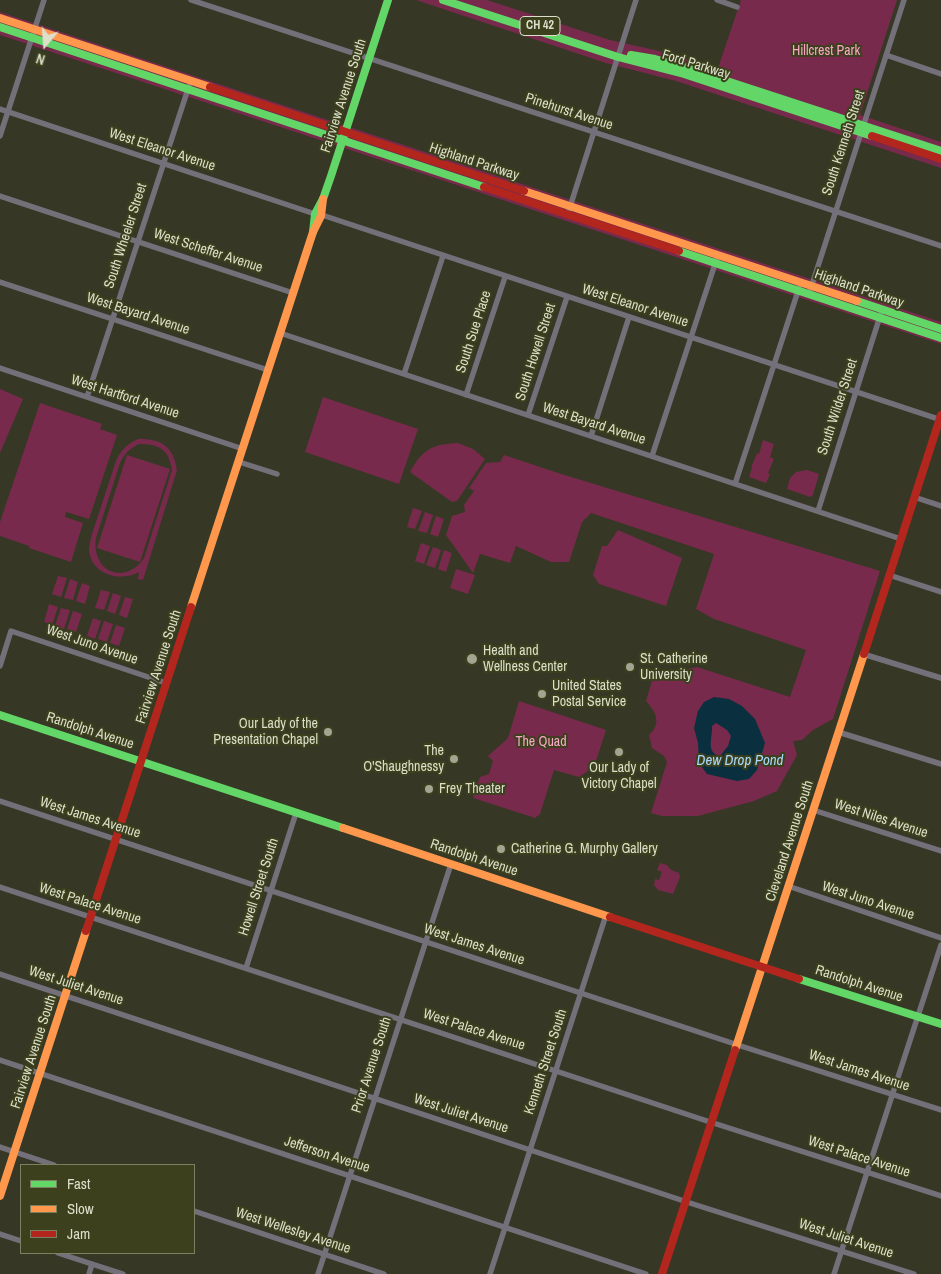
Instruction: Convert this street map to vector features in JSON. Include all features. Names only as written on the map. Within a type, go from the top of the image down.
[{"type":"street","points":[[0,136],[44,0]]},
{"type":"street","name":"Pinehurst Avenue","points":[[190,0],[941,246]]},
{"type":"street","name":"Fairview Avenue South","points":[[0,1196],[388,0]]},
{"type":"street","name":"Ford Parkway","points":[[443,0],[619,54],[682,66],[862,129],[941,159]]},
{"type":"street","name":"Ford Parkway","points":[[461,0],[619,54]]},
{"type":"street","points":[[568,210],[636,0]]},
{"type":"street","points":[[717,0],[737,7]]},
{"type":"street","name":"South Kenneth Street","points":[[809,294],[904,0]]},
{"type":"street","name":"Highland Parkway","points":[[0,18],[33,34]]},
{"type":"street","name":"Highland Parkway","points":[[0,27],[33,34],[717,259],[809,294],[941,329]]},
{"type":"street","points":[[886,55],[941,74]]},
{"type":"street","name":"South Wheeler Street","points":[[87,397],[189,86]]},
{"type":"street","name":"West Eleanor Avenue","points":[[0,109],[856,392],[941,418]]},
{"type":"street","name":"Ford Parkway","points":[[862,129],[941,151]]},
{"type":"street","name":"West Scheffer Avenue","points":[[0,196],[293,293]]},
{"type":"street","points":[[404,374],[443,256]]},
{"type":"street","points":[[652,456],[717,259]]},
{"type":"street","name":"Highland Parkway","points":[[717,259],[801,282],[941,338]]},
{"type":"street","name":"South Sue Place","points":[[466,395],[504,276]]},
{"type":"street","name":"West Bayard Avenue","points":[[0,282],[268,370]]},
{"type":"street","points":[[736,484],[801,282]]},
{"type":"street","name":"South Howell Street","points":[[528,415],[567,297]]},
{"type":"street","name":"South Wilder Street","points":[[818,511],[881,314]]},
{"type":"street","points":[[591,436],[629,317]]},
{"type":"street","name":"West Bayard Avenue","points":[[280,333],[901,539]]},
{"type":"street","name":"West Hartford Avenue","points":[[0,368],[243,449]]},
{"type":"street","name":"Cleveland Avenue South","points":[[662,1274],[941,418]]},
{"type":"street","points":[[239,462],[277,474]]},
{"type":"street","points":[[914,497],[941,506]]},
{"type":"street","points":[[889,575],[941,592]]},
{"type":"street","name":"West Juno Avenue","points":[[0,666],[11,631],[166,683]]},
{"type":"street","points":[[863,654],[941,678]]},
{"type":"street","name":"Randolph Avenue","points":[[0,714],[941,1024]]},
{"type":"street","points":[[838,732],[941,764]]},
{"type":"street","name":"West James Avenue","points":[[0,801],[941,1110]]},
{"type":"street","name":"West Niles Avenue","points":[[813,810],[941,851]]},
{"type":"street","name":"Howell Street South","points":[[246,968],[296,813]]},
{"type":"street","name":"Prior Avenue South","points":[[318,1274],[451,864]]},
{"type":"street","name":"West Juno Avenue","points":[[788,886],[941,938]]},
{"type":"street","name":"West Palace Avenue","points":[[0,887],[941,1196]]},
{"type":"street","name":"Kenneth Street South","points":[[490,1274],[606,915]]},
{"type":"street","points":[[834,1274],[941,945]]},
{"type":"street","name":"West Juliet Avenue","points":[[0,974],[530,1150],[914,1274]]},
{"type":"street","name":"Jefferson Avenue","points":[[0,1060],[646,1274]]},
{"type":"street","points":[[0,1147],[51,1164]]},
{"type":"street","name":"West Wellesley Avenue","points":[[195,1211],[384,1274]]},
{"type":"street","points":[[0,1234],[20,1241]]},
{"type":"street","points":[[61,1254],[123,1274]]},
{"type":"street","points":[[89,1274],[92,1264]]},
{"type":"green space","name":"Hillcrest Park","points":[[416,0],[487,0],[610,40],[668,53],[718,68],[741,0],[897,0],[860,115],[941,142],[941,168],[676,81],[606,63]]},
{"type":"green space","points":[[0,12],[941,322],[941,344],[0,35]]},
{"type":"green space","points":[[0,389],[23,399],[0,453]]},
{"type":"green space","points":[[323,397],[418,429],[399,484],[305,452]]},
{"type":"green space","points":[[40,403],[102,424],[100,429],[117,435],[89,519],[66,512],[65,517],[83,523],[71,562],[0,536],[0,522]]},
{"type":"green space","points":[[138,439],[160,442],[173,455],[177,470],[143,580],[138,579],[139,572],[123,577],[107,574],[100,570],[91,558],[89,549],[91,537],[116,461],[128,445]],"holes":[[[139,444],[158,447],[166,453],[172,470],[144,558],[136,567],[119,573],[104,567],[96,550],[96,538],[120,463],[133,448]]]},
{"type":"green space","points":[[763,440],[774,444],[770,457],[774,459],[766,483],[749,477]]},
{"type":"green space","points":[[458,443],[473,449],[485,459],[457,501],[452,502],[410,472],[414,464],[424,453],[441,445]]},
{"type":"green space","points":[[127,455],[170,469],[140,562],[97,548]]},
{"type":"green space","points":[[504,455],[880,571],[833,719],[813,730],[802,740],[793,741],[797,755],[777,791],[754,801],[698,816],[662,816],[651,813],[667,762],[664,756],[652,748],[649,735],[653,731],[656,722],[655,713],[646,701],[653,677],[697,667],[790,697],[806,650],[714,619],[696,609],[714,554],[591,513],[582,522],[569,562],[551,562],[516,546],[510,563],[480,554],[473,573],[446,535],[452,516],[465,512],[464,505],[474,491],[469,488],[486,463],[500,462]]},
{"type":"green space","points":[[807,470],[819,474],[813,495],[810,497],[787,489],[790,478],[796,472]]},
{"type":"green space","points":[[413,508],[422,511],[415,529],[407,527]]},
{"type":"green space","points":[[425,512],[433,515],[427,533],[418,531]]},
{"type":"green space","points":[[436,516],[444,519],[438,537],[430,534]]},
{"type":"green space","points":[[618,530],[682,558],[666,606],[599,584],[593,575],[602,546],[607,546]]},
{"type":"green space","points":[[421,543],[430,546],[424,564],[415,561]]},
{"type":"green space","points":[[433,547],[441,550],[435,568],[426,565]]},
{"type":"green space","points":[[444,550],[452,553],[446,572],[438,569]]},
{"type":"green space","points":[[456,569],[475,575],[468,594],[450,588]]},
{"type":"green space","points":[[58,576],[67,578],[61,597],[52,594]]},
{"type":"green space","points":[[70,579],[78,582],[73,600],[64,598]]},
{"type":"green space","points":[[82,583],[90,586],[85,604],[76,601]]},
{"type":"green space","points":[[101,590],[110,592],[104,610],[95,608]]},
{"type":"green space","points":[[113,593],[121,596],[115,614],[107,611]]},
{"type":"green space","points":[[125,597],[133,599],[127,618],[119,615]]},
{"type":"green space","points":[[49,604],[58,607],[52,625],[44,622]]},
{"type":"green space","points":[[61,608],[70,610],[64,629],[55,626]]},
{"type":"green space","points":[[73,611],[82,614],[76,632],[67,629]]},
{"type":"green space","points":[[93,618],[101,621],[95,639],[87,636]]},
{"type":"green space","points":[[104,621],[113,624],[107,642],[98,639]]},
{"type":"green space","points":[[116,625],[125,628],[119,646],[110,643]]},
{"type":"green space","name":"The Quad","points":[[519,701],[606,730],[594,767],[579,777],[554,770],[540,814],[535,818],[473,798],[480,777],[489,774],[493,761],[488,756],[509,735]]},
{"type":"green space","points":[[660,863],[679,873],[680,877],[673,894],[658,890],[654,885],[655,879],[659,880],[662,872],[657,870]]},
{"type":"water","name":"Dew Drop Pond","points":[[714,697],[729,699],[742,706],[755,719],[765,743],[757,770],[749,779],[737,781],[707,774],[699,763],[698,743],[694,728],[698,711],[704,702]],"holes":[[[716,723],[727,730],[731,736],[728,746],[720,756],[715,754],[711,748],[712,726]]]},
{"type":"traffic: fast","points":[[313,232],[315,214],[323,199],[331,176],[388,0]]},
{"type":"traffic: fast","points":[[443,0],[618,57],[684,74],[872,136]]},
{"type":"traffic: fast","points":[[0,27],[484,187]]},
{"type":"traffic: fast","points":[[631,55],[655,59],[687,68],[941,151]]},
{"type":"traffic: fast","points":[[679,251],[941,338]]},
{"type":"traffic: fast","points":[[857,301],[941,329]]},
{"type":"traffic: fast","points":[[0,715],[343,828]]},
{"type":"traffic: fast","points":[[799,979],[941,1024]]},
{"type":"traffic: slow","points":[[0,18],[210,87]]},
{"type":"traffic: slow","points":[[524,191],[857,301]]},
{"type":"traffic: slow","points":[[191,607],[313,232],[321,216],[323,199]]},
{"type":"traffic: slow","points":[[735,1050],[864,654]]},
{"type":"traffic: slow","points":[[343,828],[610,917]]},
{"type":"traffic: slow","points":[[0,1196],[86,931]]},
{"type":"traffic: jam","points":[[210,87],[524,191]]},
{"type":"traffic: jam","points":[[872,136],[941,159]]},
{"type":"traffic: jam","points":[[484,187],[679,251]]},
{"type":"traffic: jam","points":[[864,654],[941,415]]},
{"type":"traffic: jam","points":[[86,931],[191,607]]},
{"type":"traffic: jam","points":[[610,917],[799,979]]},
{"type":"traffic: jam","points":[[662,1274],[735,1050]]},
{"type":"place","name":"Health and Wellness Center","points":[[472,659]]},
{"type":"place","name":"St. Catherine University","points":[[630,667]]},
{"type":"place","name":"United States Postal Service","points":[[542,694]]},
{"type":"place","name":"Our Lady of the Presentation Chapel","points":[[328,732]]},
{"type":"place","name":"Our Lady of Victory Chapel","points":[[619,752]]},
{"type":"place","name":"The O'Shaughnessy","points":[[454,759]]},
{"type":"place","name":"Frey Theater","points":[[429,789]]},
{"type":"place","name":"Catherine G. Murphy Gallery","points":[[501,849]]}]
